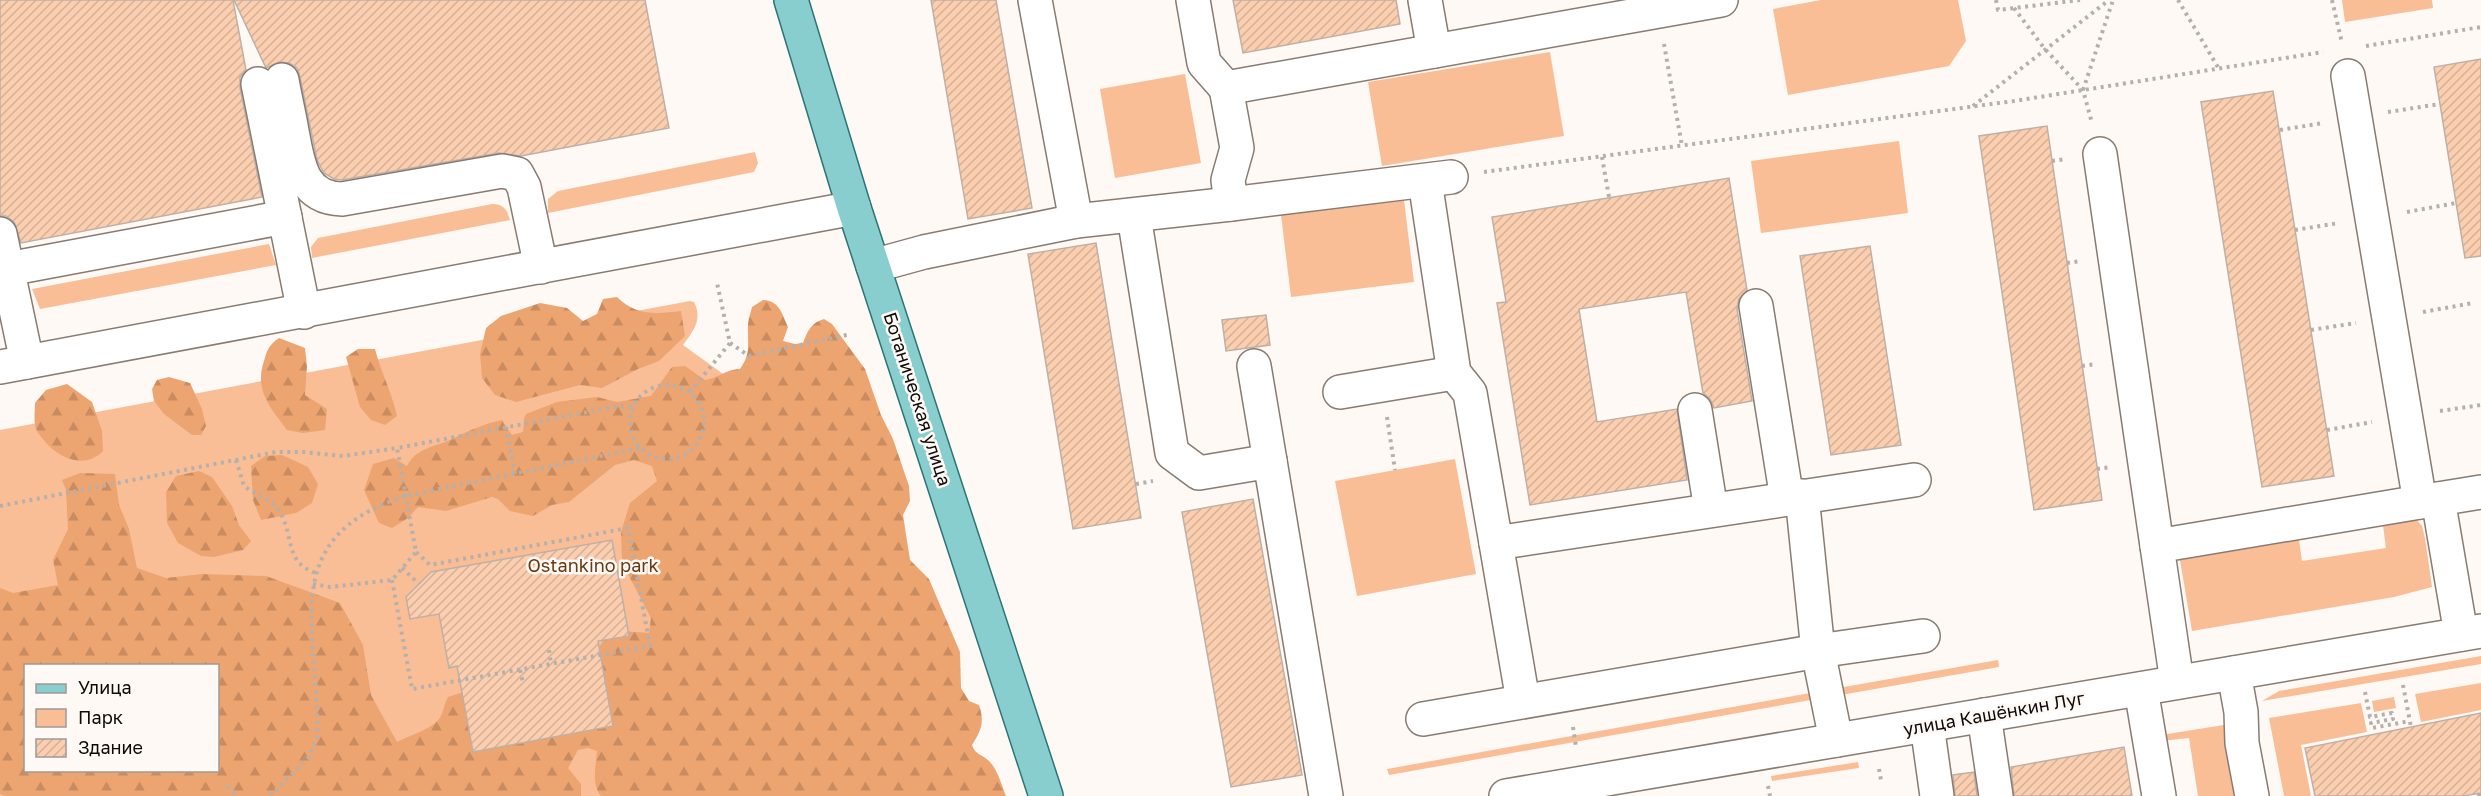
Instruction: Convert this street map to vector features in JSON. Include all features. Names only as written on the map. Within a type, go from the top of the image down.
[{"type":"main road","name":"Ботаническая улица","points":[[791,0],[854,208],[1046,796]]},
{"type":"street","points":[[1035,0],[1076,221]]},
{"type":"street","points":[[1193,0],[1204,63],[1226,88],[1237,148],[1228,180],[1232,204]]},
{"type":"street","points":[[1425,0],[1434,51]]},
{"type":"street","points":[[1226,88],[1721,0]]},
{"type":"street","points":[[2346,63],[2341,120],[2392,419],[2429,501],[2471,633]]},
{"type":"street","points":[[304,312],[285,217],[270,82],[300,170],[318,193],[332,199],[342,200],[502,171],[517,174],[524,188],[541,267]]},
{"type":"street","points":[[2100,154],[2177,682]]},
{"type":"street","points":[[873,266],[924,252],[1076,221],[1438,179],[1454,373],[1470,393],[1523,701]]},
{"type":"street","points":[[0,234],[8,269],[7,302],[14,365],[854,208]]},
{"type":"street","points":[[1134,216],[1172,453],[1199,473],[1270,460]]},
{"type":"street","points":[[8,269],[285,217]]},
{"type":"street","points":[[1756,306],[1795,498],[1818,651],[1836,740]]},
{"type":"street","points":[[1254,366],[1326,796]]},
{"type":"street","points":[[1340,392],[1454,373]]},
{"type":"street","points":[[1695,410],[1711,510]]},
{"type":"street","points":[[1496,543],[1914,480]]},
{"type":"street","points":[[2157,546],[2481,492]]},
{"type":"street","name":"улица Кашёнкин Луг","points":[[1516,795],[1573,790],[1836,740],[2471,633]]},
{"type":"street","points":[[1423,719],[1818,651],[1923,636]]},
{"type":"street","points":[[2234,673],[2241,712],[2242,743],[2252,796]]},
{"type":"street","points":[[2141,688],[2159,796]]},
{"type":"street","points":[[1984,715],[1996,796]]},
{"type":"street","points":[[1927,725],[1937,796]]},
{"type":"path","points":[[1996,0],[1998,10],[2080,0]]},
{"type":"path","points":[[1972,106],[2044,48],[2111,0]]},
{"type":"path","points":[[2083,90],[2111,0]]},
{"type":"path","points":[[2178,0],[2218,69]]},
{"type":"path","points":[[2332,0],[2346,63]]},
{"type":"path","points":[[2014,8],[2044,48],[2083,90]]},
{"type":"path","points":[[1658,11],[1683,146]]},
{"type":"path","points":[[1438,179],[1972,106],[2218,69],[2346,63],[2481,27]]},
{"type":"path","points":[[2280,130],[2440,104]]},
{"type":"path","points":[[1602,156],[1609,197]]},
{"type":"path","points":[[2295,230],[2456,203]]},
{"type":"path","points":[[717,283],[730,343],[748,356],[851,334]]},
{"type":"path","points":[[2311,330],[2473,303]]},
{"type":"path","points":[[690,392],[730,343]]},
{"type":"path","points":[[665,384],[678,386],[690,392],[700,402],[705,415],[704,429],[699,442],[690,452],[678,459],[664,460],[651,457],[640,448],[632,436],[630,421],[633,406],[652,388],[665,384]]},
{"type":"path","points":[[1382,385],[1395,470]]},
{"type":"path","points":[[2327,430],[2481,405]]},
{"type":"path","points":[[0,506],[282,452],[343,456],[614,407],[633,406]]},
{"type":"path","points":[[506,427],[515,474]]},
{"type":"path","points":[[392,580],[412,689],[650,646],[628,528],[430,565],[416,552],[397,447]]},
{"type":"path","points":[[270,796],[309,757],[317,738],[310,608],[313,584],[321,559],[347,525],[375,507],[405,496],[640,448]]},
{"type":"path","points":[[236,460],[244,486],[267,498],[281,514],[297,561],[306,570],[316,573]]},
{"type":"path","points":[[313,584],[330,586],[392,580],[416,552]]},
{"type":"path","points":[[402,568],[418,584]]},
{"type":"path","points":[[549,650],[551,664]]},
{"type":"path","points":[[520,670],[523,683]]},
{"type":"path","points":[[2403,686],[2411,727]]},
{"type":"path","points":[[2365,692],[2370,717],[2392,713],[2393,719],[2371,723],[2372,728],[2409,721]]},
{"type":"path","points":[[1879,769],[1881,780]]},
{"type":"path","points":[[227,786],[238,796]]},
{"type":"path","points":[[1768,786],[1770,796]]},
{"type":"green space","points":[[1821,0],[1958,0],[1966,41],[1949,66],[1788,95],[1773,9]]},
{"type":"green space","points":[[2342,0],[2432,0],[2433,8],[2345,22]]},
{"type":"green space","points":[[1550,52],[1564,136],[1382,166],[1368,82]]},
{"type":"green space","points":[[1185,74],[1201,163],[1115,178],[1100,89]]},
{"type":"green space","points":[[1899,141],[1908,213],[1761,233],[1751,161]]},
{"type":"green space","points":[[755,152],[758,163],[754,172],[548,213],[548,199],[558,191]]},
{"type":"green space","points":[[1404,200],[1414,282],[1291,297],[1281,215]]},
{"type":"green space","points":[[492,204],[504,208],[510,220],[312,258],[311,247],[318,238]]},
{"type":"green space","points":[[269,244],[276,265],[40,309],[32,289]]},
{"type":"green space","points":[[617,297],[639,311],[663,313],[681,311],[685,336],[659,361],[602,388],[580,385],[516,402],[495,395],[482,378],[480,354],[486,328],[501,316],[540,303],[567,308],[583,321],[597,314],[603,299]]},
{"type":"green space","name":"Ostankino park","points":[[763,300],[773,302],[782,313],[788,327],[783,341],[803,343],[810,328],[824,319],[832,324],[865,369],[909,486],[910,501],[903,515],[910,560],[929,579],[960,652],[961,688],[969,701],[979,705],[982,721],[980,731],[972,745],[973,748],[992,765],[1006,796],[601,796],[595,780],[597,751],[588,748],[578,750],[568,768],[581,784],[581,796],[5,796],[0,794],[0,588],[13,593],[58,585],[53,560],[68,529],[66,490],[62,480],[80,473],[115,474],[119,505],[129,529],[137,568],[166,578],[202,574],[266,576],[340,603],[363,645],[371,695],[397,742],[436,723],[448,697],[599,648],[607,633],[622,631],[649,633],[651,618],[622,563],[621,532],[630,503],[657,481],[652,466],[634,460],[615,465],[569,502],[552,505],[533,516],[510,511],[498,499],[492,497],[446,511],[418,507],[408,518],[392,528],[379,523],[364,490],[373,464],[394,458],[407,466],[415,455],[426,449],[502,420],[512,435],[523,432],[526,414],[557,402],[597,397],[617,402],[651,396],[672,367],[685,366],[705,380],[740,369],[747,355],[748,325],[752,307]]},
{"type":"green space","name":"Ostankino park","points":[[690,301],[694,302],[697,308],[697,320],[683,345],[737,384],[848,353],[981,796],[0,796],[0,430]]},
{"type":"green space","points":[[279,338],[305,348],[307,366],[305,395],[327,409],[325,430],[303,433],[287,430],[265,398],[261,371],[267,351]]},
{"type":"green space","points":[[358,349],[375,349],[397,416],[385,425],[371,420],[360,407],[346,357]]},
{"type":"green space","points":[[169,377],[190,383],[202,409],[206,426],[201,435],[192,435],[164,414],[154,401],[152,389],[157,380]]},
{"type":"green space","points":[[67,384],[92,402],[102,431],[103,451],[85,460],[67,458],[58,453],[50,447],[36,428],[35,403],[46,390]]},
{"type":"green space","points":[[282,455],[308,467],[318,484],[312,503],[296,513],[261,520],[253,500],[251,466],[265,456]]},
{"type":"green space","points":[[1455,459],[1476,574],[1357,596],[1335,481]]},
{"type":"green space","points":[[199,471],[212,477],[232,506],[239,525],[251,541],[243,550],[214,557],[201,556],[178,543],[167,523],[166,492],[176,476]]},
{"type":"green space","points":[[2382,518],[2415,518],[2422,526],[2432,587],[2394,597],[2192,631],[2180,560],[2299,540],[2302,561],[2386,548]]},
{"type":"green space","points":[[2481,656],[2481,664],[2262,701],[2279,691]]},
{"type":"green space","points":[[1998,660],[1999,667],[1841,695],[1838,688]]},
{"type":"green space","points":[[2481,683],[2481,710],[2421,722],[2415,694]]},
{"type":"green space","points":[[1816,692],[1816,699],[1389,775],[1387,769]]},
{"type":"green space","points":[[2394,697],[2396,708],[2374,712],[2372,701]]},
{"type":"green space","points":[[2361,703],[2367,732],[2301,745],[2311,796],[2284,796],[2269,718]]},
{"type":"green space","points":[[2230,724],[2244,796],[2198,796],[2189,738],[2161,741],[2161,735]]},
{"type":"green space","points":[[1858,762],[1859,768],[1772,781],[1771,776]]},
{"type":"building","points":[[0,0],[233,0],[246,70],[240,77],[240,88],[262,197],[21,243],[14,222],[6,216],[0,216]]},
{"type":"building","points":[[234,0],[645,0],[669,128],[521,156],[499,153],[342,180],[334,179],[324,173],[317,160],[297,68],[289,63],[279,62],[266,68]]},
{"type":"building","points":[[931,0],[996,0],[1032,208],[968,219]]},
{"type":"building","points":[[1233,0],[1396,0],[1400,24],[1243,53]]},
{"type":"building","points":[[2481,59],[2481,256],[2465,258],[2434,67]]},
{"type":"building","points":[[2273,91],[2334,476],[2262,487],[2201,102]]},
{"type":"building","points":[[2047,126],[2102,500],[2034,510],[1979,136]]},
{"type":"building","points":[[1729,178],[1747,290],[1739,299],[1737,309],[1752,401],[1714,408],[1710,399],[1703,393],[1686,292],[1579,309],[1597,422],[1677,409],[1687,480],[1530,505],[1497,303],[1506,302],[1492,217]]},
{"type":"building","points":[[1096,243],[1141,518],[1073,529],[1028,254]]},
{"type":"building","points":[[1870,246],[1901,445],[1831,455],[1800,256]]},
{"type":"building","points":[[1266,315],[1270,345],[1226,351],[1222,320]]},
{"type":"building","points":[[1253,499],[1302,775],[1231,787],[1182,512]]},
{"type":"building","points":[[612,540],[629,636],[598,641],[613,726],[473,752],[457,666],[449,668],[439,614],[410,619],[406,597],[431,572]]},
{"type":"building","points":[[2481,713],[2481,793],[2464,796],[2315,796],[2305,748]]},
{"type":"building","points":[[2124,747],[2132,796],[2014,796],[2011,767]]},
{"type":"building","points":[[1974,772],[1977,796],[1955,796],[1953,775]]}]
